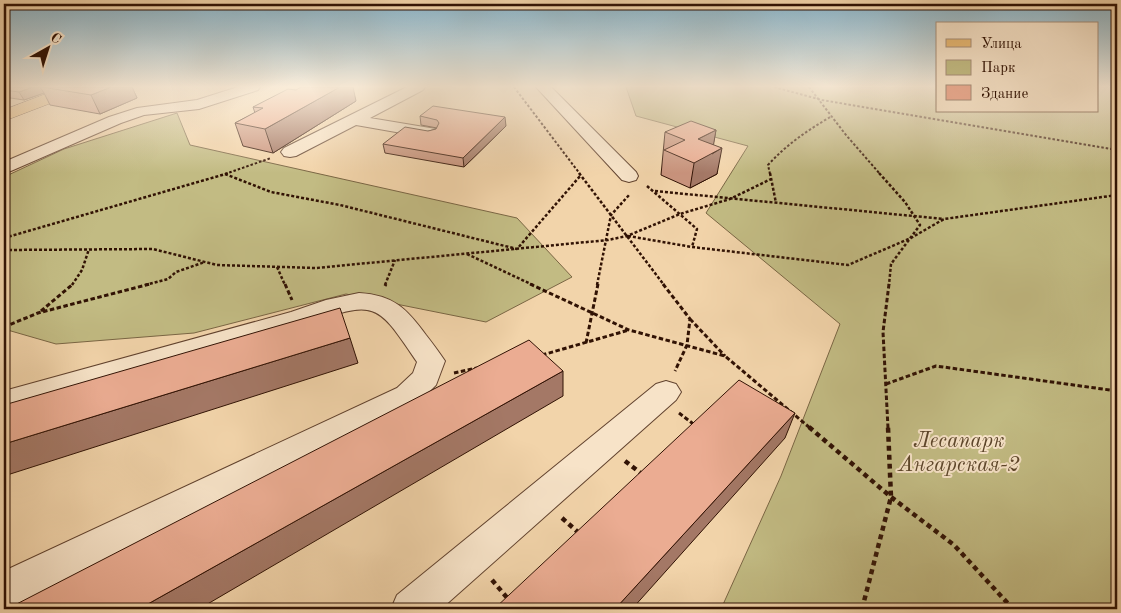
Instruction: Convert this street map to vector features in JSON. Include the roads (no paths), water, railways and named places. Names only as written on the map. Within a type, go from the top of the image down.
[{"type":"lane","points":[[4,169],[128,116]]},
{"type":"lane","points":[[290,152],[363,116]]},
{"type":"lane","points":[[571,116],[634,179]]},
{"type":"lane","points":[[355,120],[430,133]]},
{"type":"lane","points":[[4,402],[300,318],[340,304],[362,301],[379,303],[393,312],[431,361],[426,378],[407,396],[4,592]]},
{"type":"lane","points":[[411,609],[662,396]]},
{"type":"park label","name":"Лесапарк Ангарская-2","points":[[959,452]]}]
